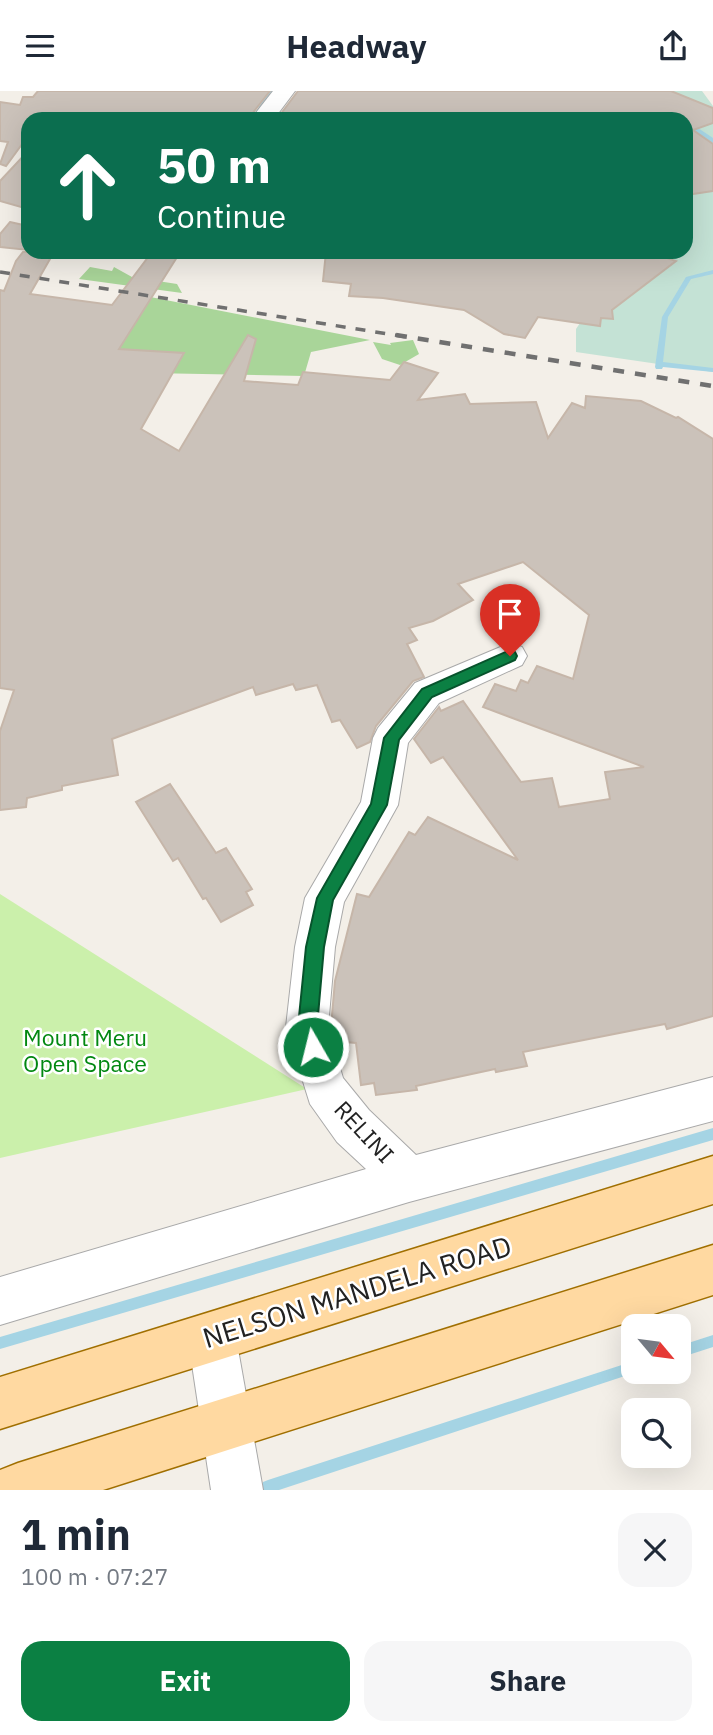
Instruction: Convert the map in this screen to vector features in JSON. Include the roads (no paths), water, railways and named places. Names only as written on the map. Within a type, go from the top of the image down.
[{"type":"main road","name":"NELSON MANDELA ROAD","points":[[0,1403],[713,1180]]},
{"type":"main road","points":[[18,1490],[713,1270]]},
{"type":"street","points":[[268,112],[284,91]]},
{"type":"street","name":"RELINI","points":[[409,1179],[353,1126],[325,1089],[307,1027],[315,947],[325,898],[379,805],[391,738],[427,693],[510,656]]},
{"type":"street","points":[[0,1301],[409,1179],[475,1171],[713,1099]]},
{"type":"street","points":[[212,1338],[237,1490]]},
{"type":"waterway","points":[[260,110],[271,91]]},
{"type":"waterway","points":[[693,127],[713,141]]},
{"type":"waterway","points":[[659,367],[665,317],[688,278],[713,272]]},
{"type":"waterway","points":[[660,364],[713,370]]},
{"type":"waterway","points":[[0,1343],[713,1134]]},
{"type":"waterway","points":[[691,1348],[713,1341]]},
{"type":"waterway","points":[[268,1487],[621,1371]]},
{"type":"railway","points":[[0,272],[407,337]]},
{"type":"railway","points":[[396,335],[713,386]]},
{"type":"park label","name":"Mount Meru Open Space","points":[[85,1051]]}]
